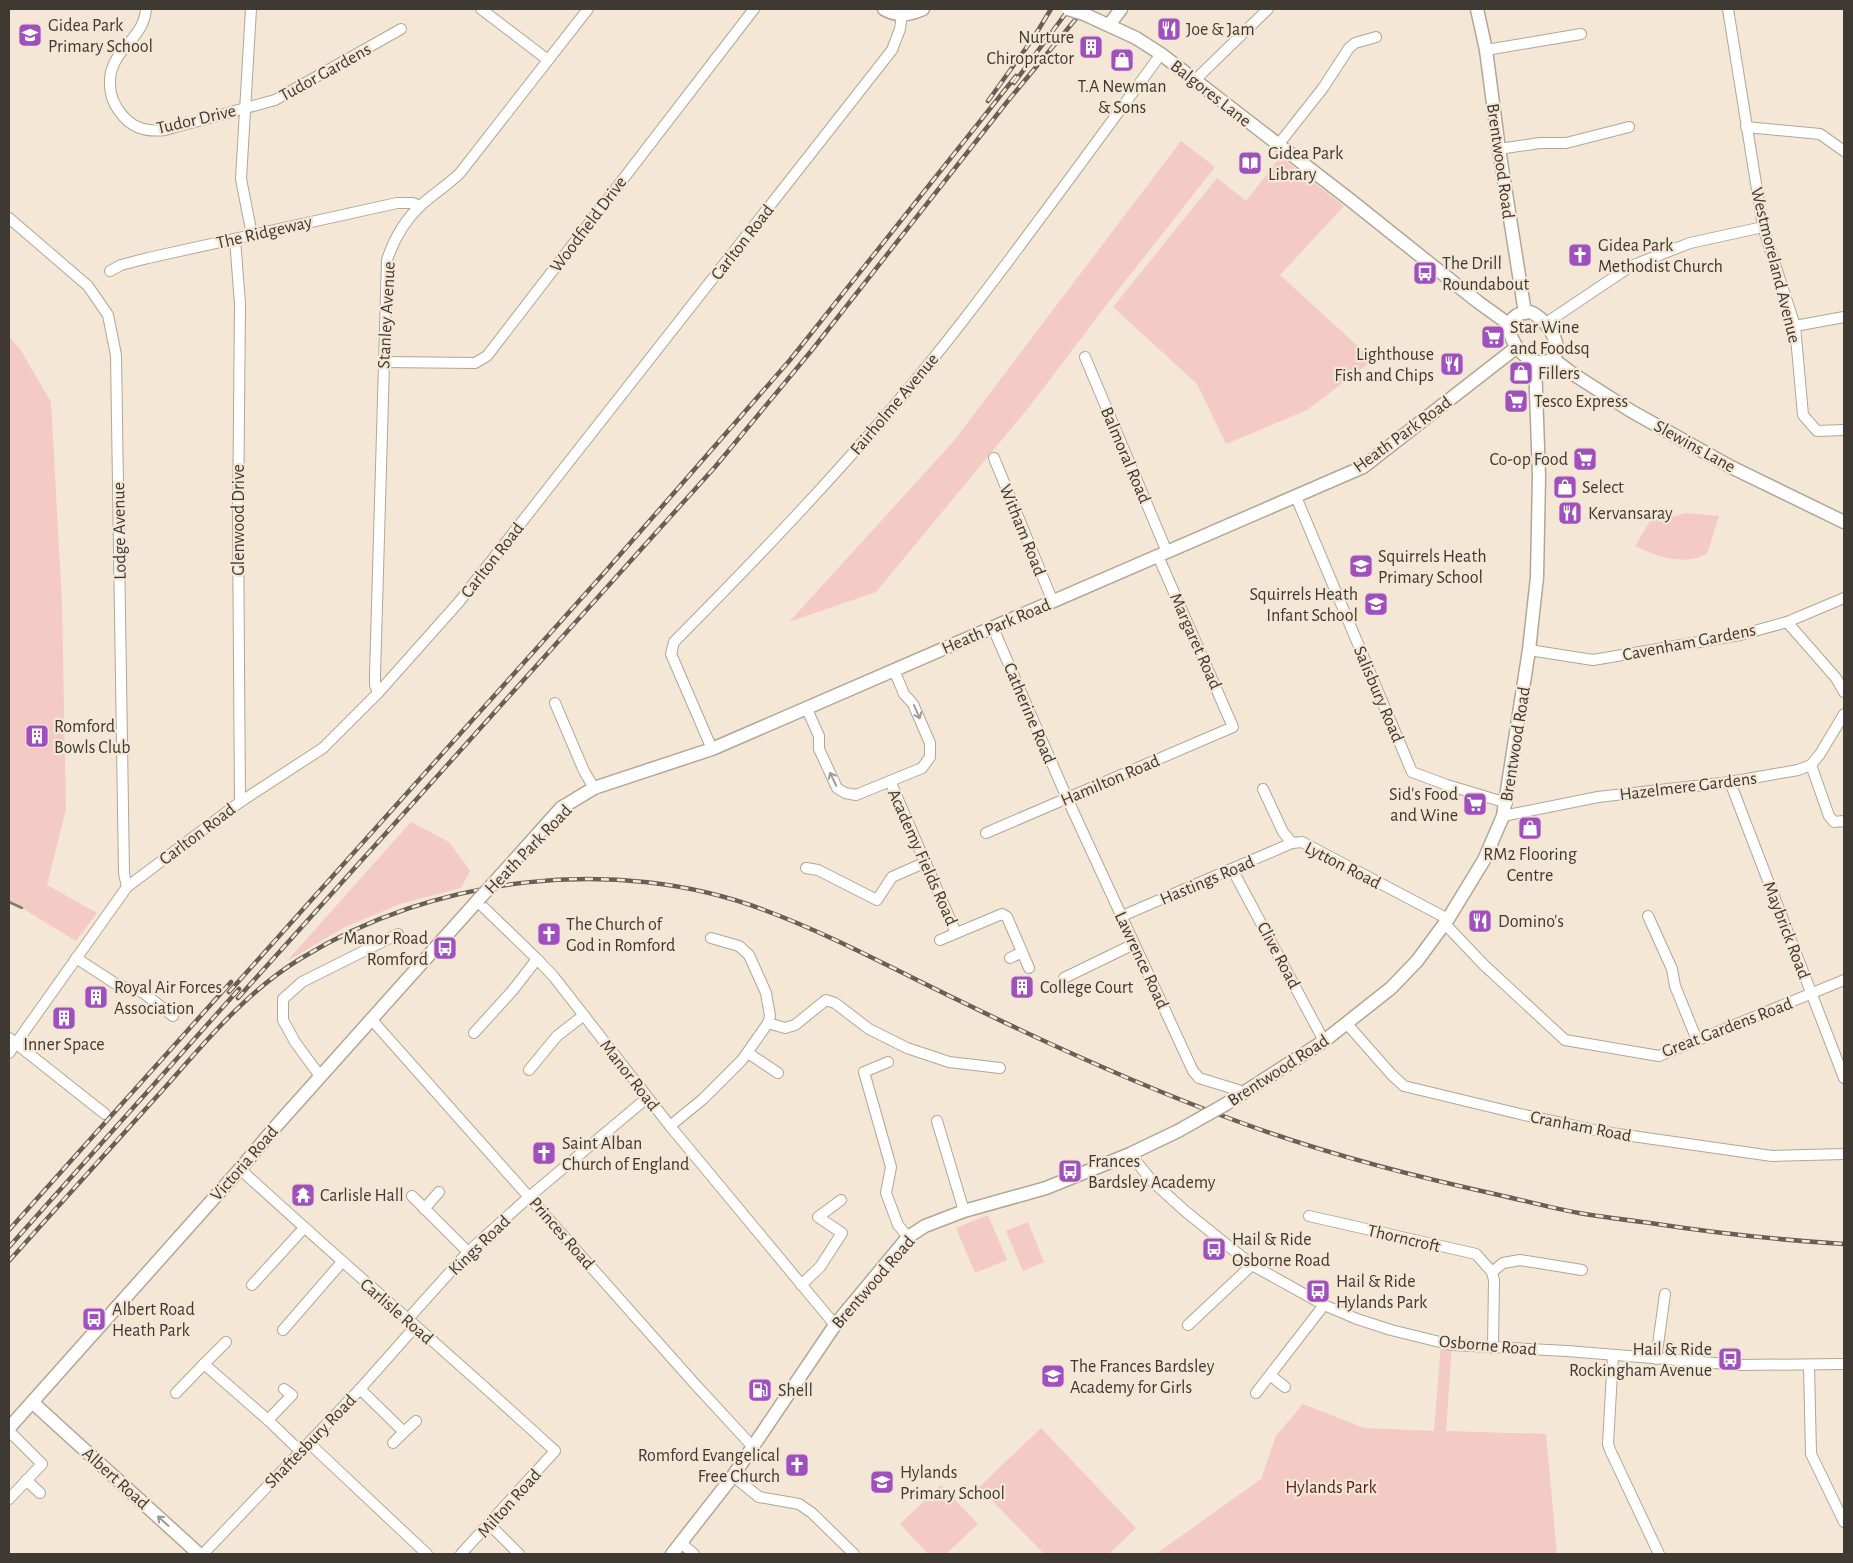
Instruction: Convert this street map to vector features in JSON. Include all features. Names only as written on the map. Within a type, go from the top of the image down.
[{"type":"street","name":"Tudor Drive","points":[[146,9],[143,25],[121,53],[110,73],[110,91],[116,108],[126,120],[138,128],[151,132],[246,108]]},
{"type":"street","points":[[251,9],[242,185],[252,235]]},
{"type":"street","points":[[481,9],[548,60]]},
{"type":"street","name":"Stanley Avenue","points":[[378,694],[375,685],[387,260],[397,235],[405,222],[420,206],[460,173],[588,9]]},
{"type":"street","name":"Woodfield Drive","points":[[384,362],[475,363],[487,356],[754,9]]},
{"type":"street","points":[[884,9],[902,15],[923,9]]},
{"type":"street","name":"Balgores Lane","points":[[1068,9],[1109,24],[1161,54],[1510,325]]},
{"type":"street","points":[[1109,24],[1121,9]]},
{"type":"street","points":[[1195,80],[1268,9]]},
{"type":"street","name":"Brentwood Road","points":[[1477,9],[1486,50],[1499,149],[1525,312]]},
{"type":"street","name":"Westmoreland Avenue","points":[[1728,9],[1763,228],[1795,326],[1804,416],[1817,431],[1844,430]]},
{"type":"street","name":"Carlton Road","points":[[9,1054],[12,1041],[76,958],[127,887],[240,802],[323,748],[378,694],[458,602],[892,50],[900,29],[902,15]]},
{"type":"street","name":"Tudor Gardens","points":[[246,108],[275,100],[401,29]]},
{"type":"street","points":[[1486,50],[1581,34]]},
{"type":"street","points":[[1278,145],[1323,88],[1349,48],[1355,43],[1376,37]]},
{"type":"street","name":"Fairholme Avenue","points":[[712,749],[671,654],[674,642],[760,555],[887,414],[961,323],[1161,54]]},
{"type":"street","points":[[1499,149],[1540,143],[1566,143],[1629,127]]},
{"type":"street","points":[[1746,127],[1820,134],[1844,151]]},
{"type":"street","name":"The Ridgeway","points":[[110,271],[121,265],[148,258],[397,202],[413,203],[420,206]]},
{"type":"street","name":"Lodge Avenue","points":[[9,218],[88,286],[108,315],[116,355],[124,873],[127,887]]},
{"type":"street","points":[[1546,323],[1631,266],[1690,243],[1763,228]]},
{"type":"street","name":"Glenwood Drive","points":[[235,239],[240,304],[238,522],[240,802]]},
{"type":"street","points":[[1525,312],[1534,314],[1546,323],[1556,343],[1556,351],[1552,358],[1543,362],[1535,362],[1526,356],[1510,337],[1510,325],[1514,318],[1525,312]]},
{"type":"street","points":[[1795,326],[1844,317]]},
{"type":"street","name":"Heath Park Road","points":[[478,900],[561,808],[594,788],[712,749],[1363,467],[1517,347]]},
{"type":"street","name":"Balmoral Road","points":[[1085,357],[1162,554]]},
{"type":"street","name":"Slewins Lane","points":[[1552,358],[1573,374],[1631,411],[1731,467],[1844,522]]},
{"type":"street","name":"Brentwood Road","points":[[672,1554],[734,1476],[835,1325],[908,1237],[925,1226],[964,1211],[1046,1188],[1130,1154],[1178,1131],[1226,1104],[1324,1041],[1391,988],[1416,961],[1446,922],[1484,860],[1504,816],[1507,803],[1529,650],[1537,577],[1539,476],[1535,362]]},
{"type":"street","name":"Witham Road","points":[[994,458],[1053,602]]},
{"type":"street","name":"Salisbury Road","points":[[1296,497],[1412,772],[1447,785],[1507,803]]},
{"type":"street","name":"Margaret Road","points":[[1162,554],[1233,727]]},
{"type":"street","name":"Cavenham Gardens","points":[[1529,650],[1593,660],[1740,635],[1787,622],[1844,598]]},
{"type":"street","points":[[1787,622],[1836,678],[1844,692]]},
{"type":"street","name":"Catherine Road","points":[[994,628],[1067,798]]},
{"type":"street","name":"Academy Fields Road","points":[[806,707],[819,736],[819,749],[837,788],[845,793],[856,795],[922,768],[930,757],[930,743],[913,704],[904,694],[894,670]]},
{"type":"street","points":[[555,702],[584,771],[594,788]]},
{"type":"street","points":[[1844,714],[1812,765],[1828,816],[1834,822],[1844,821]]},
{"type":"street","name":"Hamilton Road","points":[[986,834],[1233,727]]},
{"type":"street","name":"Hazelmere Gardens","points":[[1504,816],[1598,797],[1730,782],[1798,770],[1812,765]]},
{"type":"street","name":"Academy Fields Road","points":[[890,781],[956,933]]},
{"type":"street","name":"Maybrick Road","points":[[1730,782],[1844,1078]]},
{"type":"street","name":"Lytton Road","points":[[1263,789],[1283,832],[1292,843],[1302,842],[1446,922]]},
{"type":"street","name":"Lawrence Road","points":[[1067,798],[1193,1071],[1200,1078],[1238,1090],[1242,1094]]},
{"type":"street","name":"Hastings Road","points":[[1122,916],[1292,843]]},
{"type":"street","points":[[806,868],[818,870],[876,900],[892,877],[926,862]]},
{"type":"street","name":"Clive Road","points":[[1232,869],[1324,1041]]},
{"type":"street","name":"Manor Road","points":[[478,900],[537,959],[584,1015],[647,1098],[835,1325]]},
{"type":"street","name":"Victoria Road","points":[[9,1430],[371,1018],[478,900]]},
{"type":"street","points":[[940,940],[1002,914],[1007,917],[1029,968]]},
{"type":"street","points":[[1648,916],[1672,969],[1675,986],[1697,1040]]},
{"type":"street","name":"Great Gardens Road","points":[[1446,922],[1484,965],[1565,1040],[1659,1056],[1844,980]]},
{"type":"street","points":[[320,1076],[295,1042],[283,1020],[283,999],[302,982],[398,934]]},
{"type":"street","points":[[670,1126],[703,1099],[748,1053],[768,1023],[770,1016],[766,993],[749,954],[740,946],[711,938]]},
{"type":"street","points":[[1064,978],[1134,944]]},
{"type":"street","points":[[1010,958],[1022,952]]},
{"type":"street","points":[[76,958],[119,986],[141,991],[173,1016]]},
{"type":"street","points":[[474,1033],[513,990],[537,959]]},
{"type":"street","points":[[768,1023],[786,1028],[795,1025],[826,1000],[835,1003],[869,1029],[907,1048],[949,1062],[1000,1068]]},
{"type":"street","points":[[529,1070],[557,1036],[584,1015]]},
{"type":"street","name":"Princes Road","points":[[371,1018],[694,1384],[753,1447]]},
{"type":"street","name":"Cranham Road","points":[[1347,1024],[1404,1086],[1604,1132],[1772,1156],[1844,1154]]},
{"type":"street","points":[[12,1041],[105,1114]]},
{"type":"street","points":[[748,1053],[778,1073]]},
{"type":"street","points":[[888,1062],[864,1072],[891,1167],[886,1193],[898,1225],[908,1237]]},
{"type":"street","name":"Kings Road","points":[[407,1320],[468,1252],[530,1196],[647,1098]]},
{"type":"street","points":[[938,1121],[964,1211]]},
{"type":"street","name":"Osborne Road","points":[[1130,1154],[1152,1181],[1185,1211],[1252,1264],[1324,1305],[1357,1319],[1391,1330],[1447,1345],[1739,1365],[1844,1364]]},
{"type":"street","name":"Carlisle Road","points":[[240,1169],[556,1451]]},
{"type":"street","points":[[424,1209],[439,1192]]},
{"type":"street","points":[[412,1196],[468,1252]]},
{"type":"street","points":[[801,1284],[820,1267],[842,1233],[818,1217],[841,1200]]},
{"type":"street","name":"Thorncroft","points":[[1309,1216],[1476,1254],[1492,1272]]},
{"type":"street","points":[[252,1285],[304,1228]]},
{"type":"street","points":[[1493,1348],[1494,1280],[1492,1272],[1503,1264],[1520,1260],[1582,1270]]},
{"type":"street","points":[[283,1330],[342,1262]]},
{"type":"street","points":[[1188,1325],[1252,1264]]},
{"type":"street","points":[[1656,1359],[1665,1294]]},
{"type":"street","points":[[1256,1393],[1324,1305]]},
{"type":"street","name":"Shaftesbury Road","points":[[201,1554],[360,1389],[415,1327]]},
{"type":"street","points":[[176,1393],[226,1342]]},
{"type":"street","points":[[1613,1355],[1608,1444],[1659,1554]]},
{"type":"street","points":[[204,1364],[300,1451]]},
{"type":"street","points":[[1809,1365],[1812,1454],[1844,1522]]},
{"type":"street","points":[[1270,1375],[1286,1388]]},
{"type":"street","points":[[268,1420],[292,1395],[284,1388]]},
{"type":"street","points":[[360,1389],[404,1432]]},
{"type":"street","name":"Albert Road","points":[[32,1402],[201,1554]]},
{"type":"street","points":[[393,1443],[416,1421]]},
{"type":"street","points":[[9,1430],[42,1464],[9,1499]]},
{"type":"street","points":[[309,1443],[427,1554]]},
{"type":"street","name":"Milton Road","points":[[461,1554],[556,1451]]},
{"type":"street","points":[[734,1476],[759,1497],[799,1504],[812,1513],[854,1554]]},
{"type":"street","points":[[26,1480],[40,1494]]},
{"type":"street","points":[[490,1524],[519,1554]]},
{"type":"street","points":[[681,1543],[694,1554]]},
{"type":"green space","points":[[1181,141],[1215,167],[1029,407],[876,592],[789,622],[953,442]]},
{"type":"green space","points":[[1283,159],[1344,206],[1280,275],[1373,360],[1307,410],[1226,444],[1197,384],[1113,307],[1217,178],[1246,201],[1278,160],[1281,162]]},
{"type":"green space","points":[[9,337],[20,349],[51,402],[62,603],[66,809],[47,885],[97,913],[76,941],[22,908],[9,903]]},
{"type":"green space","points":[[1656,511],[1671,517],[1686,513],[1719,516],[1707,554],[1685,560],[1655,554],[1635,546]]},
{"type":"green space","points":[[411,822],[449,842],[470,871],[461,888],[400,904],[343,928],[287,961]]},
{"type":"green space","points":[[988,1215],[1007,1260],[975,1273],[956,1228]]},
{"type":"green space","points":[[1028,1222],[1044,1262],[1023,1271],[1006,1231]]},
{"type":"green space","name":"Hylands Park","points":[[1441,1343],[1452,1345],[1446,1431],[1546,1434],[1557,1554],[1156,1554],[1261,1479],[1276,1436],[1303,1404],[1364,1428],[1434,1431]]},
{"type":"green space","points":[[1041,1428],[1136,1528],[1109,1554],[1044,1554],[979,1487]]},
{"type":"green space","points":[[941,1485],[978,1524],[946,1554],[928,1554],[900,1524]]},
{"type":"waterway","points":[[9,902],[22,908]]},
{"type":"railway","points":[[988,101],[1034,37],[1051,9]]},
{"type":"railway","points":[[1014,83],[1069,9]]},
{"type":"railway","points":[[238,998],[715,467],[812,350],[1007,102],[1084,9]]},
{"type":"railway","points":[[229,992],[604,573],[790,360],[1016,76]]},
{"type":"railway","points":[[9,1261],[208,1038],[242,1004],[300,959],[353,931],[408,908],[467,892],[527,882],[587,879],[648,882],[707,893],[764,910],[839,942],[1029,1034],[1134,1081],[1242,1123],[1369,1164],[1579,1213],[1723,1233],[1844,1244]]},
{"type":"railway","points":[[9,1230],[231,982]]},
{"type":"railway","points":[[9,1247],[239,989]]},
{"type":"place","name":"Joe & Jam","points":[[1169,29]]},
{"type":"place","name":"Gidea Park Primary School","points":[[30,35]]},
{"type":"place","name":"Nurture Chiropractor","points":[[1091,47]]},
{"type":"place","name":"T.A Newman & Sons","points":[[1122,60]]},
{"type":"place","name":"Gidea Park Library","points":[[1250,163]]},
{"type":"place","name":"Gidea Park Methodist Church","points":[[1580,255]]},
{"type":"place","name":"The Drill Roundabout","points":[[1425,273]]},
{"type":"place","name":"Star Wine and Foodsq","points":[[1493,337]]},
{"type":"place","name":"Lighthouse Fish and Chips","points":[[1452,364]]},
{"type":"place","name":"Fillers","points":[[1521,373]]},
{"type":"place","name":"Tesco Express","points":[[1516,401]]},
{"type":"place","name":"Co-op Food","points":[[1585,459]]},
{"type":"place","name":"Select","points":[[1565,487]]},
{"type":"place","name":"Kervansaray","points":[[1570,513]]},
{"type":"place","name":"Squirrels Heath Primary School","points":[[1361,566]]},
{"type":"place","name":"Squirrels Heath Infant School","points":[[1376,604]]},
{"type":"place","name":"Romford Bowls Club","points":[[37,736]]},
{"type":"place","name":"Sid's Food and Wine","points":[[1475,804]]},
{"type":"place","name":"RM2 Flooring Centre","points":[[1530,828]]},
{"type":"place","name":"Domino's","points":[[1480,921]]},
{"type":"place","name":"The Church of God in Romford","points":[[549,934]]},
{"type":"place","name":"Manor Road Romford","points":[[445,948]]},
{"type":"place","name":"College Court","points":[[1022,987]]},
{"type":"place","name":"Royal Air Forces Association","points":[[96,997]]},
{"type":"place","name":"Inner Space","points":[[64,1018]]},
{"type":"place","name":"Saint Alban Church of England","points":[[544,1153]]},
{"type":"place","name":"Frances Bardsley Academy","points":[[1070,1171]]},
{"type":"place","name":"Carlisle Hall","points":[[303,1195]]},
{"type":"place","name":"Hail & Ride Osborne Road","points":[[1214,1249]]},
{"type":"place","name":"Hail & Ride Hylands Park","points":[[1318,1291]]},
{"type":"place","name":"Albert Road Heath Park","points":[[94,1319]]},
{"type":"place","name":"Hail & Ride Rockingham Avenue","points":[[1730,1359]]},
{"type":"place","name":"The Frances Bardsley Academy for Girls","points":[[1053,1376]]},
{"type":"place","name":"Shell","points":[[760,1390]]},
{"type":"place","name":"Romford Evangelical Free Church","points":[[797,1465]]},
{"type":"place","name":"Hylands Primary School","points":[[882,1482]]}]
